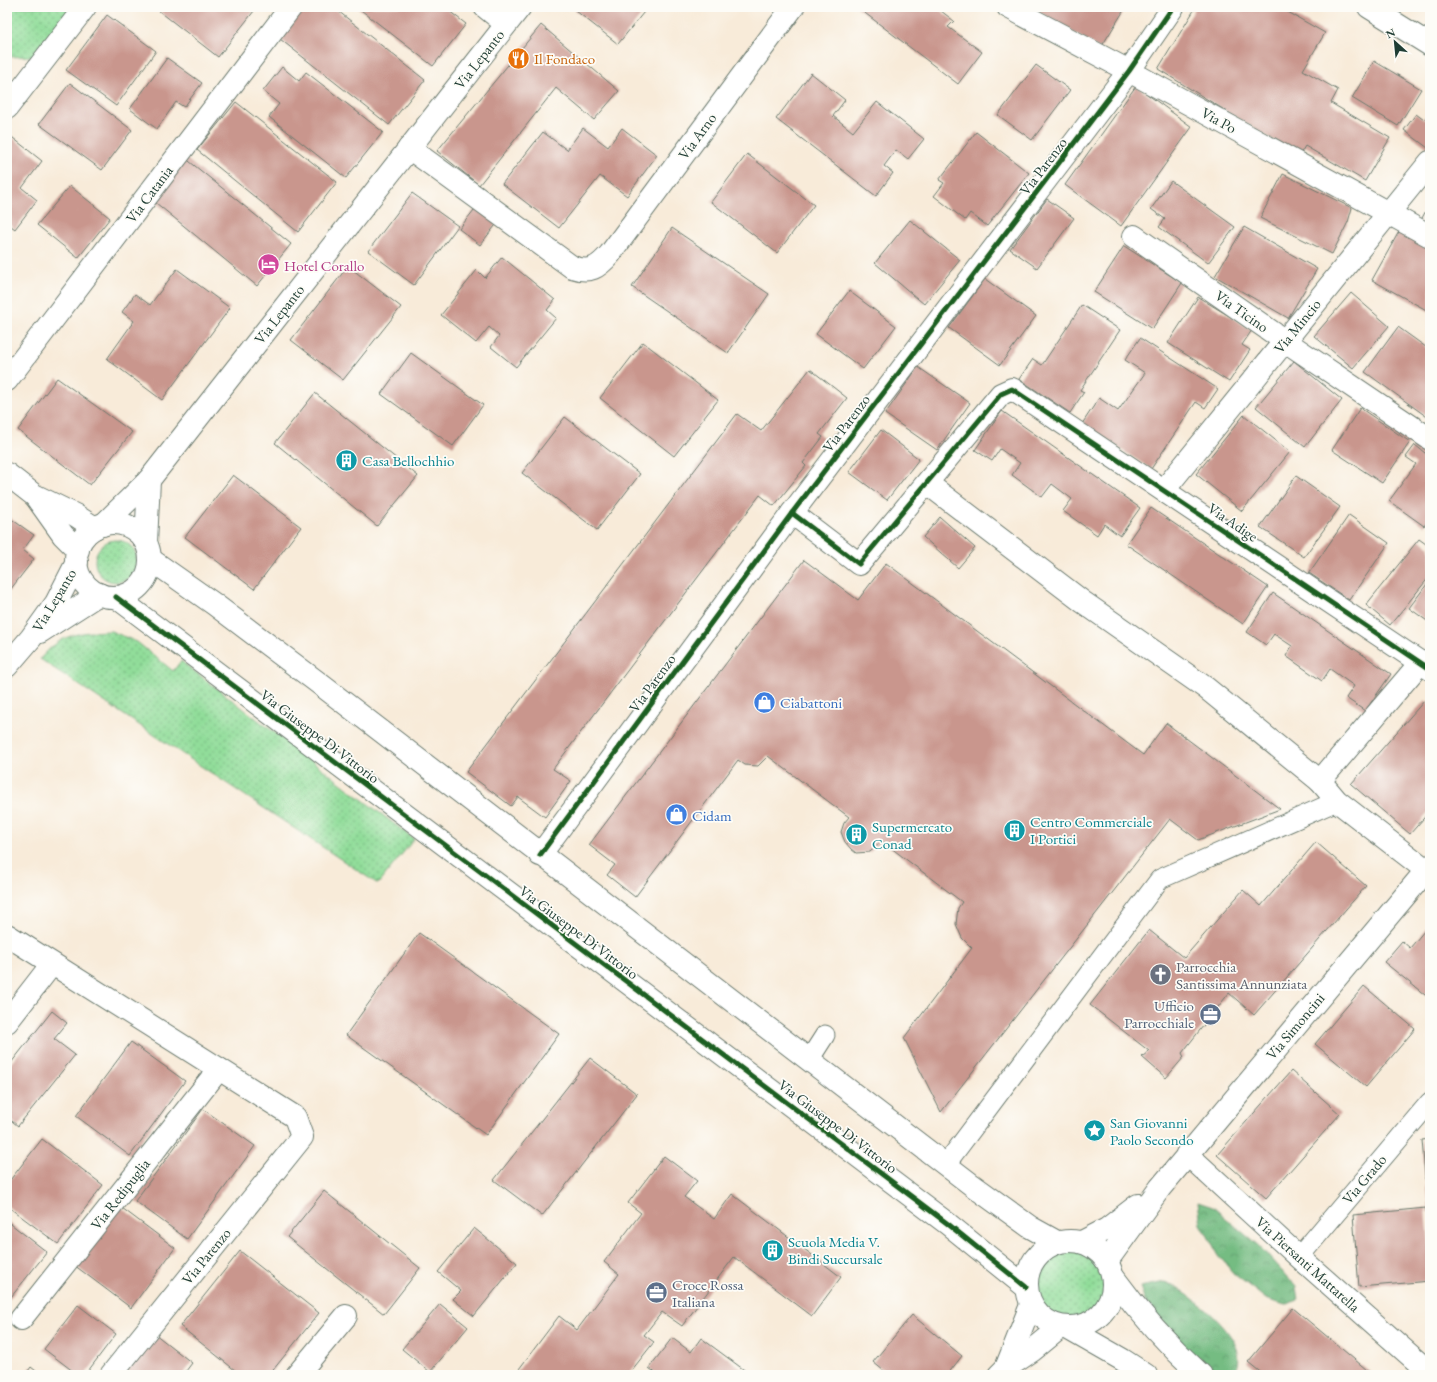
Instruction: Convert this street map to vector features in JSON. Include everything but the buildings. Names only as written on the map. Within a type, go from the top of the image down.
[{"type":"street","points":[[9,101],[85,7]]},
{"type":"street","name":"Via Catania","points":[[7,380],[291,7]]},
{"type":"street","points":[[485,7],[506,24]]},
{"type":"street","name":"Via Lepanto","points":[[99,527],[149,480],[520,7]]},
{"type":"street","name":"Via Arno","points":[[409,148],[572,267],[581,270],[590,270],[601,265],[793,7]]},
{"type":"street","name":"Via Po","points":[[1008,7],[1129,71],[1430,236]]},
{"type":"street","name":"Via Parenzo","points":[[540,855],[792,513],[1129,71],[1173,7]]},
{"type":"street","points":[[1369,7],[1430,45]]},
{"type":"street","name":"Via Mincio","points":[[1164,490],[1430,162]]},
{"type":"street","name":"Via Ticino","points":[[1134,236],[1285,342],[1430,439]]},
{"type":"street","name":"Via Adige","points":[[928,484],[1001,394],[1012,389],[1425,666]]},
{"type":"street","points":[[7,474],[34,495],[99,527]]},
{"type":"street","points":[[34,495],[78,556],[83,582],[90,589],[107,596],[127,595],[144,581],[149,570],[149,480]]},
{"type":"street","points":[[792,513],[859,564],[928,484],[1083,602],[1206,688],[1320,781],[1337,801],[1429,870]]},
{"type":"street","points":[[78,556],[87,534],[99,527],[122,525],[132,528],[140,534],[148,551],[540,855],[1030,1227],[1057,1242]]},
{"type":"street","name":"Via Lepanto","points":[[7,666],[31,638],[56,603],[78,556]]},
{"type":"street","name":"Via Lepanto","points":[[31,638],[107,596]]},
{"type":"street","name":"Via Giuseppe Di Vittorio","points":[[107,596],[948,1224],[1028,1296]]},
{"type":"street","points":[[1320,781],[1425,666]]},
{"type":"street","name":"Via Simoncini","points":[[1110,1270],[1160,1188],[1187,1154],[1429,870]]},
{"type":"street","points":[[7,935],[219,1069]]},
{"type":"street","points":[[7,1022],[52,964]]},
{"type":"street","name":"Via Parenzo","points":[[111,1375],[302,1137],[295,1117],[219,1069]]},
{"type":"street","name":"Via Redipuglia","points":[[21,1319],[219,1069]]},
{"type":"street","name":"Via Piersanti Mattarella","points":[[1187,1154],[1299,1257],[1430,1373]]},
{"type":"street","name":"Via Simoncini","points":[[1082,1242],[1107,1229],[1160,1188]]},
{"type":"street","points":[[1003,1371],[1028,1296],[1028,1272],[1034,1259],[1044,1249],[1057,1242],[1070,1241],[1082,1242],[1100,1252],[1110,1270],[1140,1314],[1179,1355],[1201,1375]]},
{"type":"street","points":[[1003,1371],[1064,1328],[1086,1325],[1102,1314],[1109,1303],[1113,1291],[1110,1270]]},
{"type":"street","points":[[1028,1296],[1038,1315],[1049,1323],[1064,1328],[1123,1360],[1146,1375]]},
{"type":"street","points":[[297,1375],[346,1316]]},
{"type":"lane","points":[[946,1164],[1160,879],[1337,801]]},
{"type":"lane","points":[[809,1060],[825,1035]]},
{"type":"lane","name":"Via Grado","points":[[1299,1257],[1430,1102]]},
{"type":"green space","points":[[7,7],[72,7],[35,56],[7,57]]},
{"type":"green space","points":[[116,540],[131,546],[137,561],[131,576],[116,582],[101,576],[95,561],[101,546]]},
{"type":"green space","points":[[111,631],[137,642],[173,671],[181,661],[414,839],[378,884],[40,659],[48,650],[64,639],[80,633]]},
{"type":"green space","points":[[1198,1202],[1213,1207],[1261,1248],[1296,1287],[1298,1300],[1285,1305],[1266,1299],[1234,1274],[1219,1256],[1201,1224]]},
{"type":"green space","points":[[1070,1245],[1085,1248],[1098,1257],[1107,1270],[1110,1285],[1107,1300],[1098,1313],[1085,1322],[1070,1325],[1055,1322],[1042,1313],[1033,1300],[1030,1285],[1033,1270],[1042,1257],[1055,1248]]},
{"type":"green space","points":[[1165,1282],[1200,1304],[1224,1328],[1233,1340],[1238,1353],[1238,1364],[1234,1372],[1215,1375],[1205,1370],[1146,1303],[1140,1287]]},
{"type":"cycle path","points":[[540,855],[792,513],[1129,71],[1173,7]]},
{"type":"cycle path","points":[[792,513],[859,564],[1001,394],[1012,389],[1430,669]]},
{"type":"cycle path","points":[[116,597],[948,1224],[1026,1287]]},
{"type":"place","name":"Il Fondaco","points":[[519,58]]},
{"type":"place","name":"Hotel Corallo","points":[[268,265]]},
{"type":"place","name":"Casa Bellochhio","points":[[346,460]]},
{"type":"place","name":"Ciabattoni","points":[[764,702]]},
{"type":"place","name":"Cidam","points":[[677,815]]},
{"type":"place","name":"Centro Commerciale I Portici","points":[[1014,830]]},
{"type":"place","name":"Supermercato Conad","points":[[857,835]]},
{"type":"place","name":"Parrocchia Santissima Annunziata","points":[[1160,975]]},
{"type":"place","name":"Ufficio Parrocchiale","points":[[1210,1014]]},
{"type":"place","name":"San Giovanni Paolo Secondo","points":[[1095,1131]]},
{"type":"place","name":"Scuola Media V. Bindi Succursale","points":[[772,1250]]},
{"type":"place","name":"Croce Rossa Italiana","points":[[656,1293]]}]
